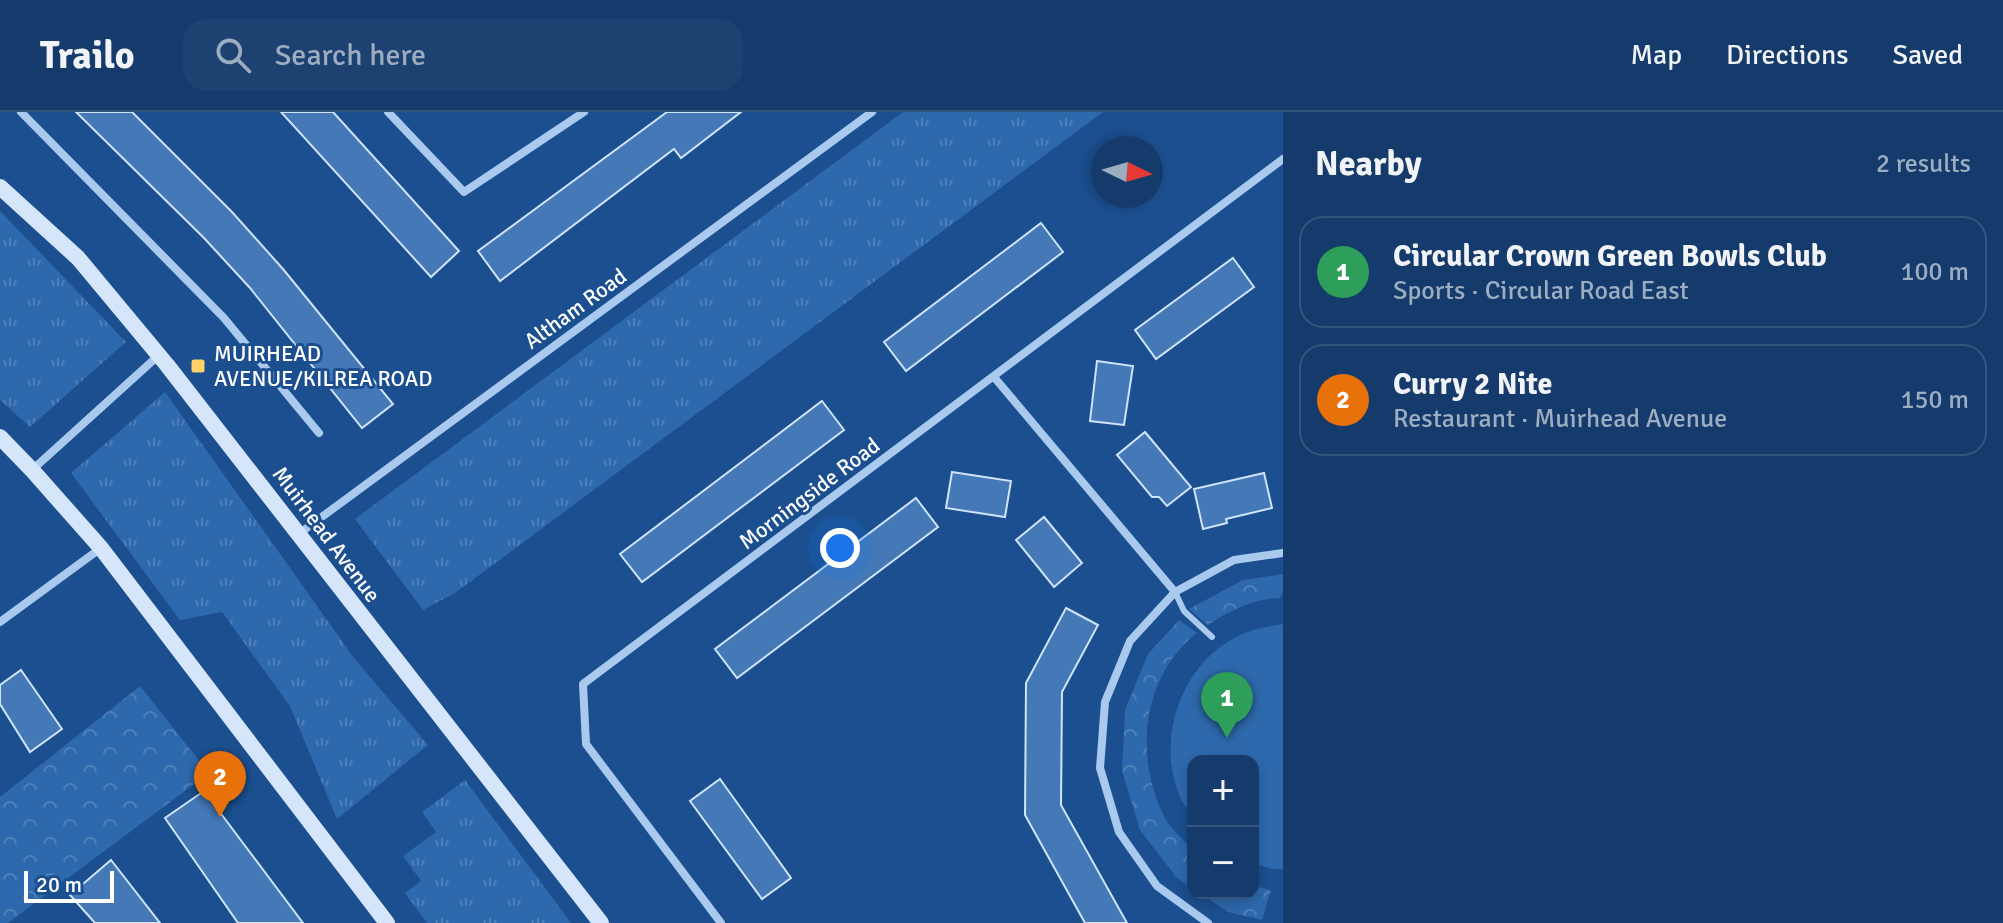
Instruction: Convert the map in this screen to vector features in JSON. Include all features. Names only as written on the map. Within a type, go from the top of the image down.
[{"type":"street","points":[[21,112],[224,318],[319,433]]},
{"type":"street","points":[[388,112],[464,192],[584,112]]},
{"type":"street","name":"Altham Road","points":[[300,533],[872,112]]},
{"type":"street","name":"Morningside Road","points":[[721,923],[586,744],[583,684],[1283,159]]},
{"type":"street","name":"Muirhead Avenue","points":[[0,187],[78,258],[159,355],[601,923]]},
{"type":"street","points":[[32,470],[159,355]]},
{"type":"street","points":[[994,377],[1175,592]]},
{"type":"street","points":[[0,437],[101,548],[387,923]]},
{"type":"street","points":[[0,622],[101,548]]},
{"type":"street","points":[[1208,923],[1157,886],[1119,832],[1100,768],[1105,702],[1130,641],[1175,592],[1234,560],[1283,553]]},
{"type":"lane","points":[[1175,592],[1184,611],[1212,637]]},
{"type":"green space","points":[[903,112],[1103,112],[455,593],[423,610],[355,519]]},
{"type":"green space","points":[[0,211],[126,342],[30,427],[0,400]]},
{"type":"green space","points":[[165,392],[354,658],[428,745],[337,819],[290,706],[222,612],[180,620],[71,473]]},
{"type":"green space","points":[[1283,574],[1280,598],[1242,606],[1208,625],[1189,609],[1243,580]]},
{"type":"green space","points":[[1179,620],[1197,633],[1178,651],[1164,672],[1148,720],[1147,745],[1155,795],[1168,823],[1187,844],[1187,885],[1177,878],[1140,830],[1122,771],[1125,710],[1148,654]]},
{"type":"green space","points":[[1283,624],[1283,869],[1259,865],[1259,755],[1187,755],[1187,808],[1180,797],[1173,773],[1171,747],[1174,722],[1181,698],[1193,675],[1210,656],[1230,641],[1253,630]]},
{"type":"green space","points":[[140,686],[209,773],[8,923],[0,923],[0,797]]},
{"type":"green space","points":[[465,780],[571,923],[427,923],[405,893],[421,881],[403,856],[436,832],[422,812]]},
{"type":"green space","points":[[1259,887],[1271,890],[1262,920],[1228,912],[1209,899],[1259,899]]},
{"type":"building","points":[[76,112],[132,112],[232,212],[283,269],[393,404],[362,428],[250,288],[204,238]]},
{"type":"building","points":[[281,112],[333,112],[459,251],[431,277]]},
{"type":"building","points":[[667,112],[741,112],[681,158],[674,149],[500,281],[478,251]]},
{"type":"building","points":[[1041,223],[1063,252],[906,371],[884,342]]},
{"type":"building","points":[[1233,258],[1254,287],[1156,359],[1135,330]]},
{"type":"building","points":[[1097,361],[1133,366],[1124,425],[1090,421]]},
{"type":"building","points":[[822,401],[844,430],[642,582],[620,554]]},
{"type":"building","points":[[1145,432],[1191,487],[1167,506],[1159,497],[1152,497],[1117,455]]},
{"type":"building","points":[[952,472],[1011,481],[1005,517],[946,508]]},
{"type":"building","points":[[1264,473],[1272,508],[1226,519],[1227,523],[1203,529],[1194,489]]},
{"type":"building","points":[[916,498],[938,527],[737,678],[715,649]]},
{"type":"building","points":[[1044,517],[1082,563],[1054,587],[1016,540]]},
{"type":"building","points":[[1066,608],[1098,625],[1062,692],[1061,805],[1127,923],[1085,923],[1025,815],[1026,683]]},
{"type":"building","points":[[21,670],[62,729],[30,752],[0,704],[0,685]]},
{"type":"building","points":[[720,779],[791,878],[762,899],[690,801]]},
{"type":"building","points":[[204,791],[303,923],[238,923],[165,818]]},
{"type":"building","points":[[111,860],[160,923],[95,923],[70,895]]},
{"type":"place","name":"MUIRHEAD AVENUE/KILREA ROAD","points":[[198,366]]},
{"type":"place","name":"Circular Crown Green Bowls Club","points":[[1227,738]]},
{"type":"place","name":"Curry 2 Nite","points":[[220,817]]}]
